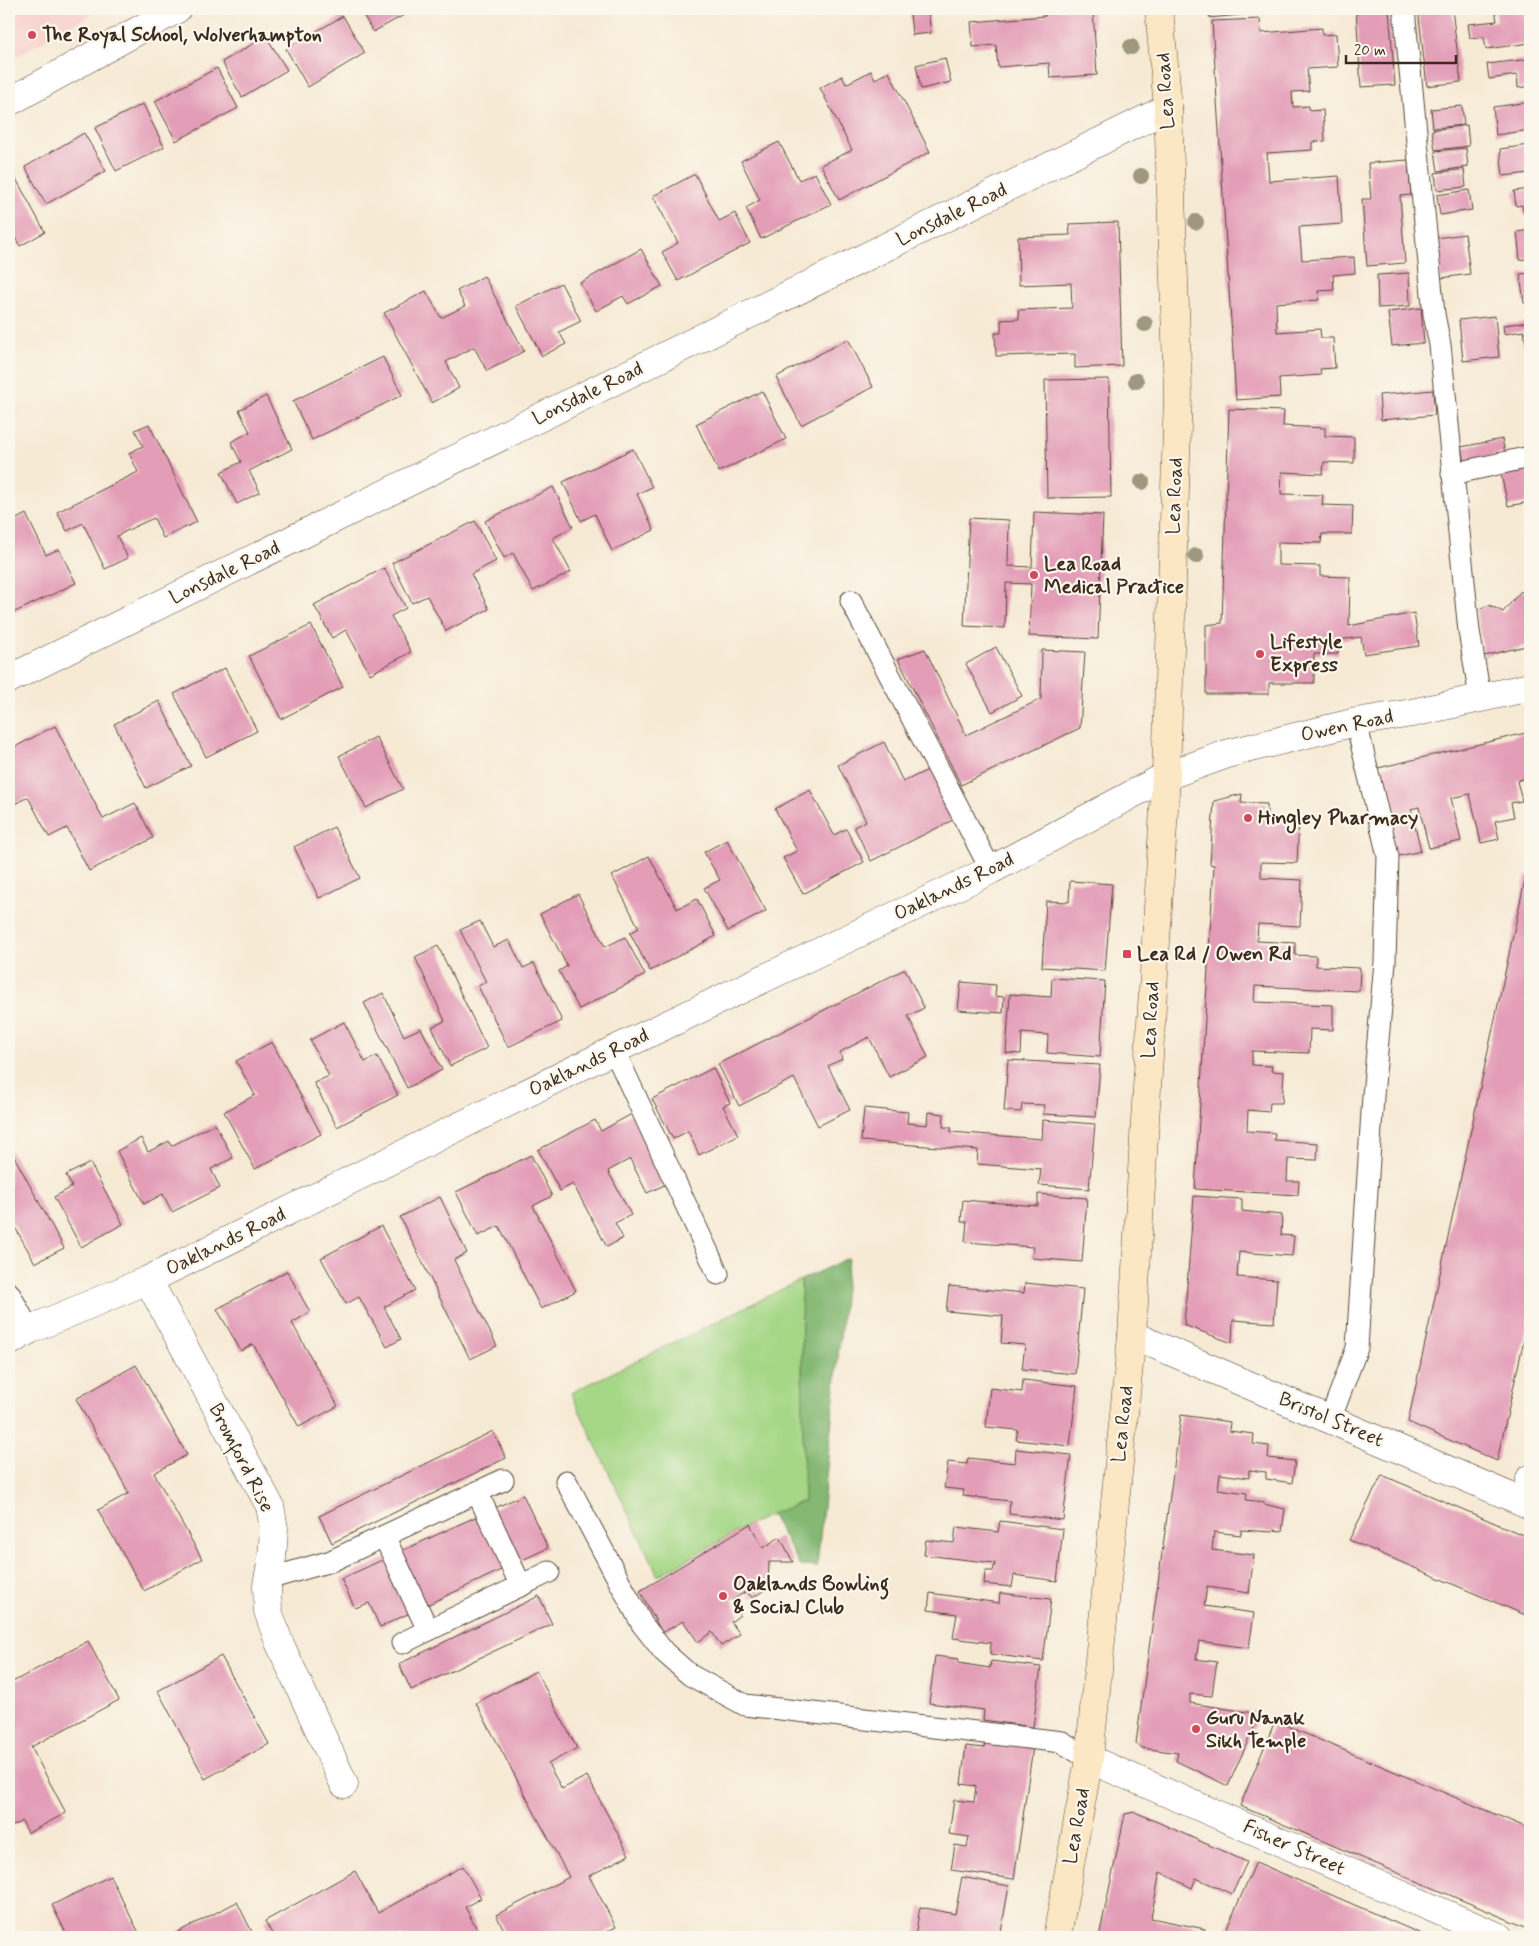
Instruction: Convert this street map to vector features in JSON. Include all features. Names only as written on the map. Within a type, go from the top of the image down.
[{"type":"street","points":[[9,102],[177,9]]},
{"type":"street","name":"Lea Road","points":[[1057,1937],[1089,1759],[1132,1335],[1166,776],[1178,394],[1168,108],[1159,9]]},
{"type":"street","name":"Lonsdale Road","points":[[9,679],[1168,108]]},
{"type":"street","name":"Owen Road","points":[[1166,776],[1230,753],[1356,722],[1412,713],[1530,687]]},
{"type":"street","name":"Oaklands Road","points":[[19,1336],[148,1280],[614,1050],[991,870],[1166,776]]},
{"type":"street","name":"Bromford Rise","points":[[148,1280],[270,1506],[274,1529],[268,1579],[268,1611],[279,1642],[344,1784]]},
{"type":"street","name":"Bristol Street","points":[[1132,1335],[1330,1420],[1528,1496]]},
{"type":"street","name":"Fisher Street","points":[[1089,1759],[1499,1937]]},
{"type":"lane","points":[[1404,9],[1469,631],[1480,697]]},
{"type":"lane","points":[[1452,474],[1530,457]]},
{"type":"lane","points":[[852,602],[991,870]]},
{"type":"lane","points":[[1330,1420],[1357,1348],[1373,1096],[1385,962],[1388,856],[1356,722]]},
{"type":"lane","points":[[614,1050],[718,1274]]},
{"type":"lane","points":[[9,1293],[19,1336]]},
{"type":"lane","points":[[268,1579],[331,1561],[502,1480]]},
{"type":"lane","points":[[566,1481],[642,1624],[664,1652],[690,1675],[715,1690],[745,1705],[1062,1742],[1089,1759]]},
{"type":"lane","points":[[477,1492],[521,1586]]},
{"type":"lane","points":[[384,1536],[428,1630]]},
{"type":"lane","points":[[402,1643],[549,1572]]},
{"type":"shaded area","name":"The Royal School, Wolverhampton","points":[[9,9],[102,9],[9,60]]},
{"type":"green space","points":[[848,1258],[817,1567],[800,1566],[771,1514],[804,1501],[801,1280]]},
{"type":"green space","points":[[801,1280],[804,1501],[750,1524],[658,1576],[571,1393]]},
{"type":"building","points":[[360,9],[415,9],[373,32]]},
{"type":"building","points":[[1045,9],[1093,9],[1097,75],[1050,78],[1049,63],[998,67],[996,45],[973,47],[971,22],[1045,16]]},
{"type":"building","points":[[1209,9],[1258,9],[1259,13],[1210,18]]},
{"type":"building","points":[[1389,9],[1395,85],[1361,87],[1356,10]]},
{"type":"building","points":[[1418,9],[1452,9],[1461,82],[1427,86]]},
{"type":"building","points":[[1495,9],[1530,9],[1530,43],[1486,49],[1484,37],[1470,38],[1468,24],[1497,21]]},
{"type":"building","points":[[928,10],[931,33],[912,35],[910,12]]},
{"type":"building","points":[[343,16],[365,53],[308,87],[286,49]]},
{"type":"building","points":[[1260,19],[1261,33],[1322,28],[1322,35],[1336,34],[1338,67],[1307,69],[1309,91],[1292,92],[1293,107],[1309,106],[1309,111],[1323,110],[1325,141],[1312,142],[1312,150],[1267,153],[1269,181],[1339,176],[1342,224],[1299,227],[1302,260],[1354,257],[1355,273],[1333,275],[1334,290],[1318,291],[1319,300],[1276,303],[1277,332],[1320,329],[1321,338],[1333,338],[1335,368],[1320,369],[1321,375],[1279,378],[1280,397],[1236,400],[1212,21]]},
{"type":"building","points":[[266,36],[287,70],[242,97],[222,62]]},
{"type":"building","points":[[945,58],[951,82],[921,89],[916,65]]},
{"type":"building","points":[[1530,59],[1530,86],[1518,88],[1517,75],[1489,79],[1487,64]]},
{"type":"building","points":[[217,68],[238,108],[176,141],[155,101]]},
{"type":"building","points":[[871,71],[875,79],[889,72],[930,152],[839,200],[821,165],[852,150],[820,88],[842,76],[846,84]]},
{"type":"building","points":[[1530,102],[1530,130],[1496,135],[1493,107]]},
{"type":"building","points":[[143,104],[164,147],[116,171],[95,128]]},
{"type":"building","points":[[1462,106],[1464,125],[1433,128],[1431,109]]},
{"type":"building","points":[[1467,125],[1469,146],[1435,150],[1432,130]]},
{"type":"building","points":[[84,133],[106,171],[46,204],[25,167]]},
{"type":"building","points":[[779,142],[799,180],[815,173],[831,204],[761,239],[746,208],[760,200],[741,161]]},
{"type":"building","points":[[1530,145],[1530,173],[1503,176],[1500,149]]},
{"type":"building","points":[[1466,148],[1468,167],[1438,171],[1435,151]]},
{"type":"building","points":[[1408,160],[1411,195],[1400,196],[1405,263],[1367,266],[1362,199],[1371,199],[1368,163]]},
{"type":"building","points":[[1464,169],[1466,187],[1437,190],[1435,173]]},
{"type":"building","points":[[695,174],[719,221],[735,213],[750,243],[678,281],[662,252],[678,243],[653,196]]},
{"type":"building","points":[[14,175],[45,232],[20,246],[9,230],[9,178]]},
{"type":"building","points":[[1530,189],[1530,215],[1524,215],[1522,205],[1516,206],[1514,191]]},
{"type":"building","points":[[1469,190],[1472,210],[1440,215],[1437,195]]},
{"type":"building","points":[[1118,222],[1122,366],[1075,368],[1075,354],[996,356],[995,333],[1001,333],[1001,320],[1019,319],[1018,310],[1072,308],[1071,283],[1019,285],[1018,237],[1070,235],[1069,224]]},
{"type":"building","points":[[1530,230],[1530,258],[1520,260],[1517,232]]},
{"type":"building","points":[[1465,234],[1470,274],[1441,278],[1436,238]]},
{"type":"building","points":[[641,249],[662,286],[628,304],[623,296],[596,311],[580,283]]},
{"type":"building","points":[[1409,273],[1410,306],[1378,308],[1377,275]]},
{"type":"building","points":[[1530,273],[1530,302],[1524,303],[1520,274]]},
{"type":"building","points":[[484,276],[524,351],[487,371],[474,347],[446,362],[459,388],[432,403],[384,313],[426,291],[441,318],[465,306],[457,291]]},
{"type":"building","points":[[561,283],[581,321],[559,332],[566,344],[542,356],[516,306]]},
{"type":"building","points":[[1421,308],[1424,343],[1392,346],[1388,312]]},
{"type":"building","points":[[1495,316],[1499,357],[1463,361],[1459,320]]},
{"type":"building","points":[[1530,322],[1530,345],[1526,345],[1524,331],[1504,334],[1503,325]]},
{"type":"building","points":[[848,339],[873,387],[801,425],[776,377]]},
{"type":"building","points":[[383,357],[402,395],[312,440],[293,401]]},
{"type":"building","points":[[1109,379],[1111,497],[1047,498],[1045,380]]},
{"type":"building","points":[[1433,390],[1435,415],[1381,420],[1379,395]]},
{"type":"building","points":[[762,391],[786,439],[719,472],[696,424]]},
{"type":"building","points":[[266,396],[292,449],[249,471],[260,492],[237,504],[221,472],[241,462],[231,442],[250,432],[239,410]]},
{"type":"building","points":[[1229,409],[1284,411],[1283,426],[1325,428],[1325,436],[1354,437],[1354,463],[1324,462],[1323,474],[1282,472],[1281,494],[1323,495],[1322,505],[1353,506],[1352,534],[1322,534],[1321,543],[1278,542],[1278,565],[1320,566],[1320,576],[1350,577],[1349,626],[1414,613],[1419,646],[1364,654],[1361,637],[1338,640],[1338,654],[1314,654],[1314,683],[1269,683],[1269,694],[1206,694],[1206,625],[1222,623]]},
{"type":"building","points":[[149,424],[197,522],[163,538],[154,518],[136,526],[117,536],[128,558],[105,569],[83,523],[67,531],[57,512],[138,472],[129,453],[143,446],[135,430]]},
{"type":"building","points":[[1502,439],[1505,453],[1464,462],[1461,447]]},
{"type":"building","points":[[633,449],[652,487],[637,494],[654,530],[612,551],[595,514],[581,521],[563,482]]},
{"type":"building","points":[[1530,468],[1530,502],[1508,506],[1501,474]]},
{"type":"building","points":[[553,487],[573,527],[553,538],[571,572],[533,591],[513,553],[504,558],[485,521]]},
{"type":"building","name":"Lea Road Medical Practice","points":[[1034,512],[1103,515],[1098,639],[1029,636],[1031,584],[1006,583],[1005,628],[964,626],[969,518],[1009,520],[1008,566],[1032,567]]},
{"type":"building","points":[[26,514],[46,555],[59,549],[76,583],[13,613],[9,605],[9,523]]},
{"type":"building","points":[[475,521],[496,561],[471,574],[489,609],[446,631],[427,596],[412,603],[392,563]]},
{"type":"building","points":[[384,568],[406,608],[391,616],[411,652],[370,674],[346,630],[332,638],[314,605]]},
{"type":"building","points":[[1530,590],[1530,645],[1484,656],[1476,610],[1489,605],[1503,612],[1520,592]]},
{"type":"building","points":[[311,625],[343,687],[281,719],[249,656]]},
{"type":"building","points":[[996,647],[1022,696],[992,712],[966,664]]},
{"type":"building","points":[[925,649],[966,735],[1041,699],[1042,650],[1085,652],[1080,728],[961,785],[898,659]]},
{"type":"building","points":[[225,668],[257,731],[206,757],[174,694]]},
{"type":"building","points":[[159,701],[191,766],[146,788],[114,724]]},
{"type":"building","points":[[55,726],[103,819],[135,803],[153,838],[89,871],[67,828],[49,837],[28,797],[9,807],[9,750]]},
{"type":"building","points":[[1530,732],[1530,798],[1525,778],[1517,781],[1522,801],[1511,803],[1514,817],[1495,821],[1499,839],[1481,843],[1470,794],[1451,798],[1461,841],[1429,848],[1419,807],[1411,809],[1421,851],[1395,857],[1374,769]]},
{"type":"building","points":[[376,737],[403,789],[366,808],[339,756]]},
{"type":"building","points":[[884,742],[903,782],[932,768],[957,818],[871,861],[854,827],[866,821],[838,765]]},
{"type":"building","points":[[810,790],[834,835],[846,829],[864,862],[803,894],[783,858],[797,851],[775,809]]},
{"type":"building","points":[[1242,794],[1241,803],[1267,804],[1267,817],[1299,819],[1297,863],[1261,862],[1261,878],[1302,880],[1300,926],[1258,924],[1257,941],[1295,943],[1295,955],[1316,956],[1316,966],[1360,968],[1359,991],[1255,986],[1254,1002],[1333,1005],[1333,1030],[1310,1029],[1309,1053],[1252,1051],[1252,1065],[1272,1066],[1271,1071],[1284,1072],[1282,1103],[1270,1103],[1269,1112],[1248,1110],[1247,1131],[1275,1133],[1274,1140],[1318,1143],[1317,1160],[1288,1159],[1287,1181],[1299,1181],[1298,1195],[1195,1189],[1214,865],[1210,864],[1214,801]]},
{"type":"building","points":[[334,827],[360,878],[319,898],[294,847]]},
{"type":"building","points":[[727,840],[766,911],[728,931],[704,888],[720,880],[704,852]]},
{"type":"building","points":[[649,856],[677,909],[697,899],[716,936],[650,971],[630,933],[639,928],[612,876]]},
{"type":"building","points":[[1526,875],[1530,876],[1530,1313],[1497,1461],[1408,1422]]},
{"type":"building","points":[[1070,881],[1112,884],[1105,971],[1042,967],[1046,901],[1069,902]]},
{"type":"building","points":[[578,894],[605,947],[625,937],[645,975],[579,1009],[559,971],[567,966],[540,914]]},
{"type":"building","points":[[480,921],[493,947],[509,940],[523,968],[534,963],[562,1021],[508,1047],[478,986],[486,982],[460,930]]},
{"type":"building","points":[[438,946],[487,1048],[450,1066],[432,1027],[445,1021],[415,957]]},
{"type":"building","points":[[905,969],[924,1008],[908,1016],[928,1057],[889,1077],[869,1037],[840,1052],[842,1059],[828,1066],[850,1110],[818,1126],[794,1078],[739,1106],[718,1064]]},
{"type":"building","points":[[1052,978],[1105,981],[1100,1057],[1047,1053],[1048,1035],[1022,1033],[1021,1054],[1006,1053],[1010,994],[1051,997]]},
{"type":"building","points":[[961,982],[996,985],[995,996],[1004,997],[1003,1013],[958,1010]]},
{"type":"building","points":[[383,993],[404,1036],[421,1028],[442,1070],[407,1088],[364,1003]]},
{"type":"building","points":[[344,1022],[365,1062],[377,1056],[398,1095],[337,1127],[314,1083],[329,1076],[310,1040]]},
{"type":"building","points":[[272,1042],[321,1134],[255,1169],[224,1112],[255,1095],[236,1061]]},
{"type":"building","points":[[1008,1060],[1100,1065],[1096,1117],[1043,1114],[1044,1105],[1022,1104],[1021,1112],[1004,1111]]},
{"type":"building","points":[[713,1068],[730,1103],[723,1106],[738,1135],[699,1155],[688,1131],[673,1139],[652,1099]]},
{"type":"building","points":[[864,1108],[908,1112],[907,1123],[927,1125],[928,1112],[944,1114],[943,1127],[951,1127],[951,1132],[1042,1139],[1043,1120],[1095,1124],[1089,1189],[1039,1185],[1041,1169],[977,1164],[978,1150],[861,1141]]},
{"type":"building","points":[[637,1111],[673,1181],[647,1193],[630,1159],[608,1171],[631,1215],[615,1223],[623,1238],[607,1247],[573,1184],[560,1191],[538,1150],[595,1120],[601,1131]]},
{"type":"building","points":[[215,1124],[233,1158],[211,1169],[220,1188],[172,1212],[163,1194],[144,1204],[117,1151],[141,1138],[148,1152],[169,1141],[171,1146]]},
{"type":"building","points":[[10,1149],[64,1248],[35,1263],[11,1220],[9,1222]]},
{"type":"building","points":[[531,1155],[552,1196],[533,1206],[576,1291],[541,1309],[499,1226],[478,1236],[456,1192]]},
{"type":"building","points":[[90,1163],[123,1224],[81,1247],[54,1197],[72,1187],[66,1175]]},
{"type":"building","points":[[1038,1194],[1087,1198],[1082,1262],[1032,1258],[1033,1247],[965,1242],[967,1222],[961,1222],[963,1200],[1038,1206]]},
{"type":"building","points":[[1194,1196],[1242,1199],[1242,1211],[1282,1215],[1281,1235],[1294,1236],[1292,1256],[1239,1252],[1237,1277],[1277,1280],[1274,1323],[1233,1320],[1232,1343],[1184,1325]]},
{"type":"building","points":[[440,1197],[467,1253],[454,1260],[497,1346],[470,1359],[400,1217]]},
{"type":"building","points":[[381,1226],[415,1290],[384,1307],[401,1339],[387,1347],[359,1297],[346,1304],[321,1258]]},
{"type":"building","points":[[287,1271],[310,1312],[292,1323],[338,1406],[299,1427],[253,1344],[241,1351],[217,1309]]},
{"type":"building","points":[[1025,1283],[1083,1289],[1075,1374],[1022,1369],[1025,1345],[1001,1343],[1003,1316],[946,1311],[949,1286],[1024,1293]]},
{"type":"building","points":[[136,1365],[187,1455],[154,1473],[202,1559],[144,1591],[98,1510],[129,1493],[76,1399]]},
{"type":"building","points":[[1023,1380],[1077,1386],[1070,1446],[1016,1440],[1018,1430],[986,1427],[990,1388],[1022,1392]]},
{"type":"building","points":[[1181,1415],[1230,1422],[1229,1431],[1254,1434],[1253,1444],[1269,1446],[1268,1458],[1295,1461],[1292,1483],[1266,1479],[1266,1472],[1249,1470],[1249,1478],[1220,1474],[1218,1489],[1247,1493],[1246,1500],[1264,1502],[1264,1504],[1285,1509],[1282,1531],[1241,1530],[1241,1535],[1214,1532],[1212,1550],[1254,1555],[1249,1593],[1207,1587],[1204,1606],[1254,1613],[1249,1648],[1199,1641],[1196,1659],[1217,1662],[1212,1696],[1190,1694],[1190,1703],[1260,1714],[1228,1786],[1176,1761],[1178,1753],[1142,1748],[1136,1743]]},
{"type":"building","points":[[493,1431],[506,1458],[332,1543],[319,1516]]},
{"type":"building","points":[[1016,1449],[1071,1455],[1063,1520],[1009,1514],[1010,1501],[963,1496],[964,1490],[944,1488],[948,1462],[967,1464],[968,1458],[1015,1463]]},
{"type":"building","points":[[1382,1475],[1530,1538],[1530,1617],[1349,1540]]},
{"type":"building","points":[[523,1495],[548,1548],[380,1627],[369,1603],[355,1608],[341,1579]]},
{"type":"building","points":[[1000,1521],[1063,1529],[1057,1581],[1014,1575],[1012,1587],[984,1584],[985,1571],[993,1571],[995,1563],[924,1555],[926,1540],[954,1543],[956,1527],[998,1532]]},
{"type":"building","points":[[750,1524],[763,1548],[780,1537],[793,1562],[769,1562],[768,1588],[752,1598],[747,1591],[732,1600],[740,1615],[731,1622],[740,1634],[721,1646],[712,1632],[698,1642],[683,1621],[662,1633],[640,1591]]},
{"type":"building","points":[[930,1593],[999,1603],[1000,1593],[1051,1599],[1043,1661],[990,1654],[991,1643],[953,1638],[957,1614],[928,1610]]},
{"type":"building","points":[[539,1596],[552,1624],[411,1690],[399,1664]]},
{"type":"building","points":[[88,1641],[119,1700],[31,1747],[66,1813],[28,1833],[22,1821],[9,1828],[9,1731],[18,1726],[9,1708],[9,1684]]},
{"type":"building","points":[[221,1656],[269,1744],[205,1779],[158,1691]]},
{"type":"building","points":[[935,1656],[959,1659],[958,1663],[990,1668],[991,1661],[1041,1667],[1033,1727],[983,1720],[984,1710],[929,1703]]},
{"type":"building","points":[[536,1671],[577,1748],[548,1764],[562,1789],[587,1776],[629,1855],[589,1876],[616,1927],[597,1937],[508,1937],[496,1915],[569,1877],[476,1703]]},
{"type":"building","points":[[1275,1721],[1530,1829],[1530,1929],[1240,1806]]},
{"type":"building","points":[[985,1741],[1033,1747],[1014,1879],[951,1870],[955,1845],[967,1847],[969,1837],[949,1834],[954,1800],[974,1802],[976,1786],[961,1784],[966,1746],[984,1748]]},
{"type":"building","points":[[1135,1812],[1247,1862],[1232,1894],[1196,1878],[1192,1888],[1160,1872],[1151,1918],[1205,1929],[1203,1937],[1172,1937],[1147,1932],[1146,1937],[1099,1937],[1125,1814]]},
{"type":"building","points":[[1256,1862],[1428,1937],[1223,1937]]},
{"type":"building","points":[[463,1866],[481,1898],[465,1907],[479,1933],[471,1937],[390,1937],[387,1933],[379,1937],[274,1937],[265,1921],[355,1871],[378,1913]]},
{"type":"building","points":[[110,1876],[141,1937],[68,1937],[52,1905]]},
{"type":"building","points":[[962,1877],[1009,1886],[1000,1937],[915,1937],[920,1907],[955,1914]]},
{"type":"building","points":[[237,1902],[254,1936],[168,1937]]},
{"type":"place","name":"The Royal School, Wolverhampton","points":[[32,35]]},
{"type":"place","name":"Lea Road Medical Practice","points":[[1034,575]]},
{"type":"place","name":"Lifestyle Express","points":[[1260,654]]},
{"type":"place","name":"Hingley Pharmacy","points":[[1248,818]]},
{"type":"place","name":"Lea Rd / Owen Rd","points":[[1127,954]]},
{"type":"place","name":"Oaklands Bowling & Social Club","points":[[723,1596]]},
{"type":"place","name":"Guru Nanak Sikh Temple","points":[[1196,1729]]}]
